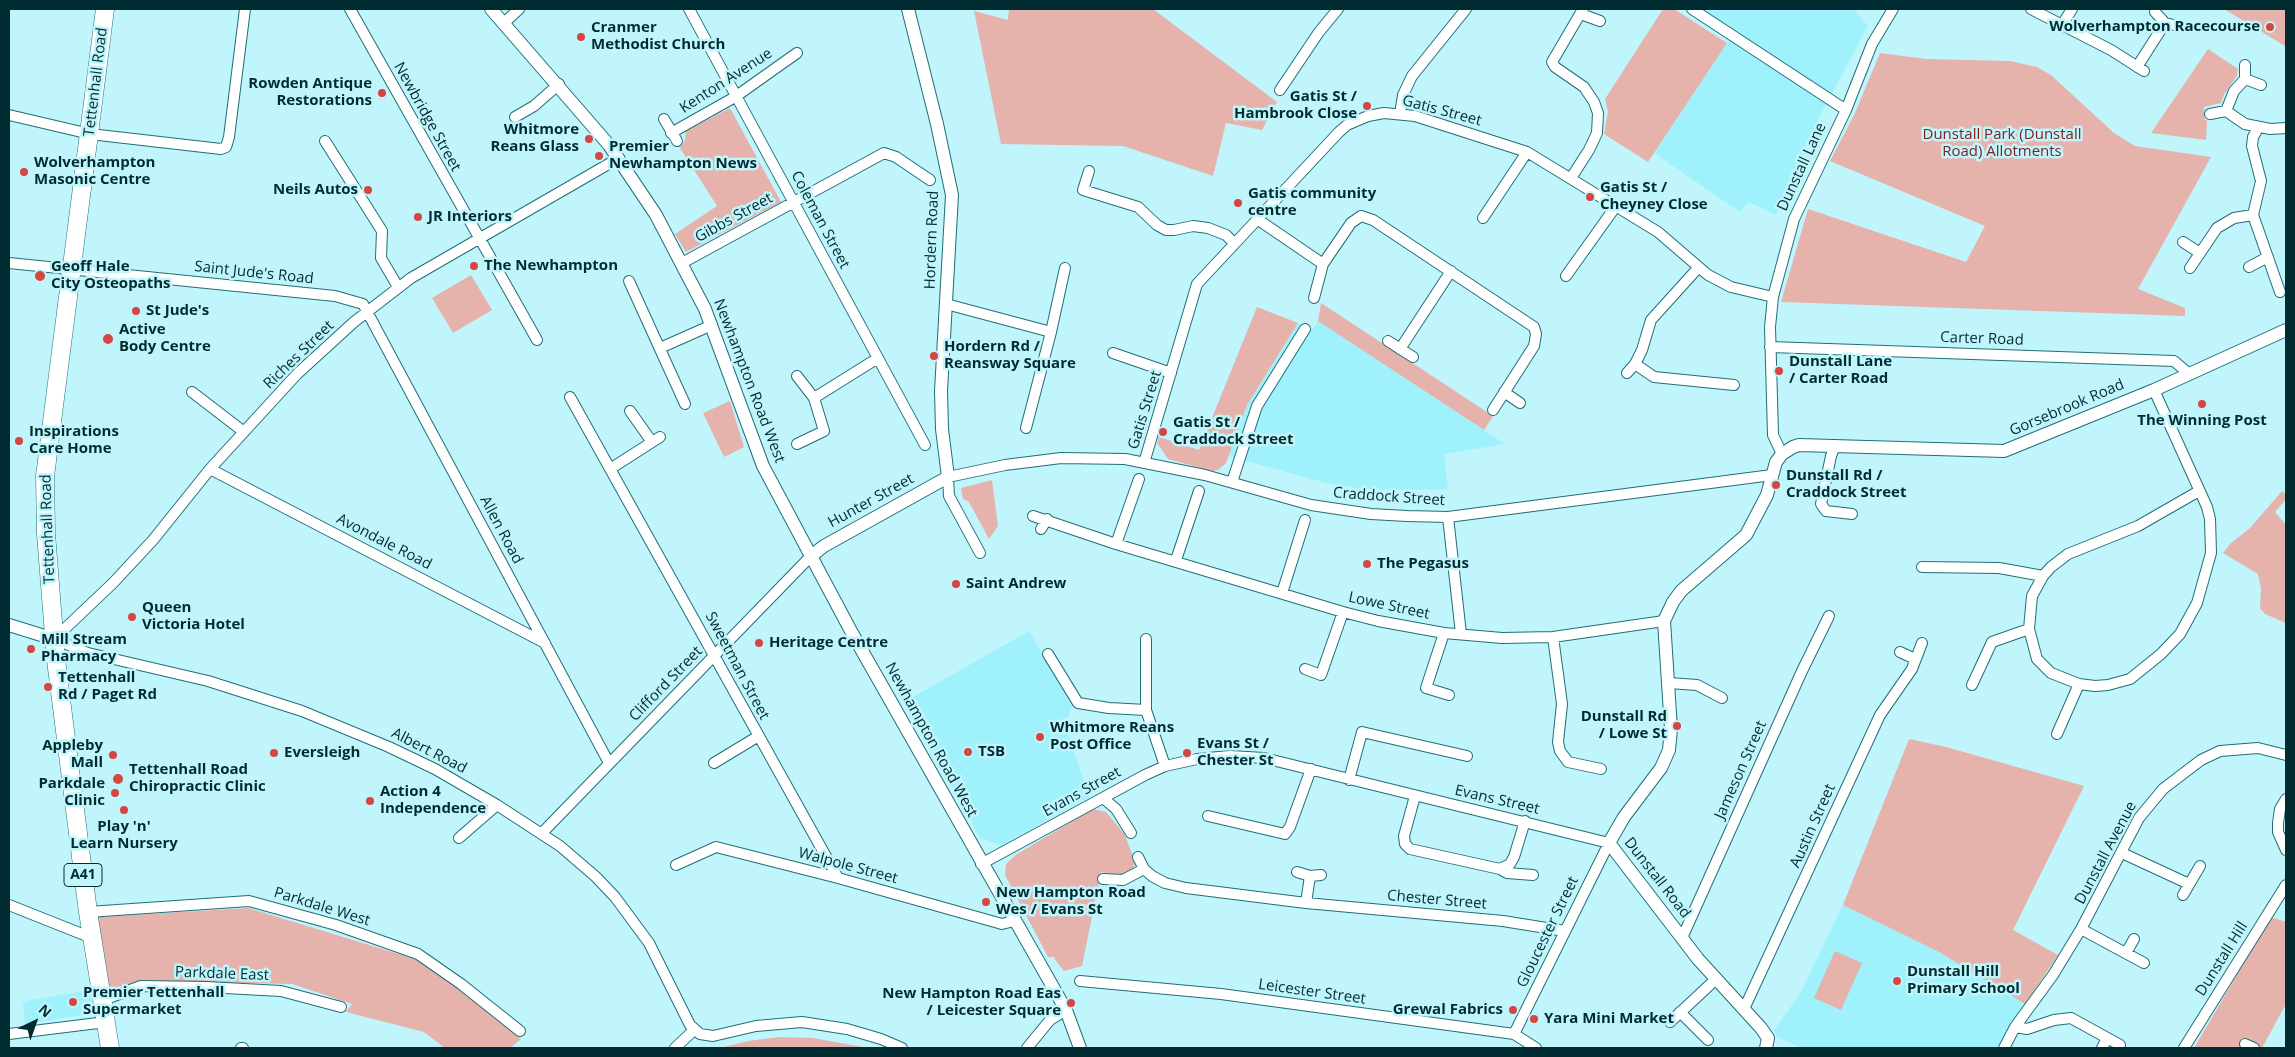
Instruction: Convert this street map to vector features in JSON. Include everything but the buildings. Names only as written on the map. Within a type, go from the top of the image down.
[{"type":"highway","name":"Tettenhall Road","points":[[105,9],[45,476],[46,534],[54,639],[88,912],[110,1048]]},
{"type":"street","points":[[9,115],[90,134],[215,150],[226,147],[229,137],[245,9]]},
{"type":"street","name":"Newbridge Street","points":[[350,9],[479,239]]},
{"type":"street","name":"Newhampton Road West","points":[[491,9],[559,84],[618,158],[656,216],[682,263],[712,325],[763,466],[982,864],[1066,1010],[1080,1048]]},
{"type":"street","points":[[504,23],[519,9]]},
{"type":"street","name":"Coleman Street","points":[[689,9],[925,445]]},
{"type":"street","name":"Hordern Road","points":[[908,9],[951,185],[940,411],[948,477]]},
{"type":"street","points":[[1280,90],[1319,32],[1338,9]]},
{"type":"street","points":[[1400,114],[1404,95],[1412,76],[1466,9]]},
{"type":"street","points":[[1692,9],[1846,110]]},
{"type":"street","name":"Dunstall Lane","points":[[1770,347],[1773,297],[1794,219],[1846,110],[1872,44],[1893,9]]},
{"type":"street","points":[[2031,9],[2141,69],[2165,23]]},
{"type":"street","points":[[2062,25],[2072,9]]},
{"type":"street","points":[[1571,178],[1597,134],[1598,113],[1594,102],[1584,87],[1555,67],[1552,62],[1582,11],[1600,21]]},
{"type":"street","points":[[2155,12],[2165,23],[2178,26]]},
{"type":"street","name":"Kenton Avenue","points":[[664,120],[674,137],[735,97],[797,52]]},
{"type":"street","points":[[2226,112],[2234,91],[2245,79],[2245,65]]},
{"type":"street","points":[[2245,79],[2261,85]]},
{"type":"street","points":[[515,117],[534,106],[559,84]]},
{"type":"street","points":[[2210,114],[2226,112],[2245,124],[2258,128],[2286,128]]},
{"type":"street","name":"Gatis Street","points":[[1144,463],[1197,284],[1234,242],[1347,125],[1368,116],[1384,113],[1400,114],[1462,130],[1526,152],[1658,232],[1698,268],[1731,287],[1773,297]]},
{"type":"street","points":[[2258,128],[2253,137],[2252,146],[2262,180],[2253,215],[2280,292]]},
{"type":"street","points":[[325,141],[382,230],[381,258],[398,287]]},
{"type":"street","points":[[1483,218],[1526,152]]},
{"type":"street","name":"Gibbs Street","points":[[682,263],[884,153],[896,156],[930,180]]},
{"type":"street","name":"Riches Street","points":[[54,639],[114,583],[153,540],[210,469],[297,374],[368,311],[398,287],[618,158]]},
{"type":"street","points":[[1089,171],[1083,190],[1138,207],[1157,226],[1166,230],[1193,226],[1208,228],[1226,235],[1234,242]]},
{"type":"street","points":[[1566,276],[1616,206]]},
{"type":"street","points":[[2190,268],[2217,228],[2234,218],[2253,215]]},
{"type":"street","points":[[1314,298],[1323,264],[1351,223],[1361,216],[1373,220],[1527,321],[1536,334],[1534,346],[1493,410]]},
{"type":"street","points":[[1257,219],[1323,264]]},
{"type":"street","points":[[479,239],[537,340]]},
{"type":"street","points":[[2183,242],[2200,253]]},
{"type":"street","points":[[2249,267],[2268,257]]},
{"type":"street","name":"Saint Jude's Road","points":[[9,263],[335,296],[359,301],[368,311]]},
{"type":"street","points":[[1026,428],[1051,332],[1064,268]]},
{"type":"street","points":[[1627,373],[1635,364],[1651,320],[1698,268]]},
{"type":"street","points":[[1400,349],[1451,271]]},
{"type":"street","points":[[629,281],[685,404]]},
{"type":"street","points":[[946,304],[1051,332]]},
{"type":"street","name":"Allen Road","points":[[368,311],[609,763]]},
{"type":"street","points":[[660,348],[712,325]]},
{"type":"street","points":[[1232,482],[1257,406],[1305,329]]},
{"type":"street","name":"Gorsebrook Road","points":[[1782,454],[1800,445],[2004,451],[2154,390],[2286,330]]},
{"type":"street","points":[[1388,340],[1413,357]]},
{"type":"street","points":[[1664,621],[1668,610],[1680,592],[1746,535],[1764,502],[1776,462],[1782,454],[1772,435],[1770,347]]},
{"type":"street","name":"Carter Road","points":[[1770,347],[2174,361],[2188,373]]},
{"type":"street","points":[[1113,353],[1171,373]]},
{"type":"street","points":[[814,398],[878,358]]},
{"type":"street","points":[[1635,364],[1654,377],[1734,385]]},
{"type":"street","points":[[797,376],[814,398],[824,431],[797,444]]},
{"type":"street","points":[[2154,390],[2199,491],[2210,520],[2211,552],[2204,585],[2184,628],[2161,654],[2130,679],[2108,685],[2079,684],[2056,676],[2037,659],[2029,629],[2032,596],[2043,576],[2068,554],[2138,526],[2199,491]]},
{"type":"street","points":[[192,392],[244,432]]},
{"type":"street","points":[[1504,392],[1520,403]]},
{"type":"street","name":"Sweetman Street","points":[[570,396],[715,654],[757,737],[838,878]]},
{"type":"street","points":[[610,469],[656,439],[630,411]]},
{"type":"street","points":[[1835,446],[1831,456],[1821,504],[1826,511],[1852,514]]},
{"type":"street","name":"Craddock Street","points":[[948,477],[1005,465],[1061,458],[1125,459],[1232,482],[1334,510],[1380,515],[1448,517],[1772,475]]},
{"type":"street","name":"Avondale Road","points":[[210,469],[545,643]]},
{"type":"street","points":[[948,477],[949,496],[980,553]]},
{"type":"street","name":"Hunter Street","points":[[811,556],[824,546],[948,477]]},
{"type":"street","points":[[1116,544],[1139,479]]},
{"type":"street","points":[[1176,560],[1199,492]]},
{"type":"street","name":"Lowe Street","points":[[1033,516],[1047,519],[1116,544],[1176,560],[1343,612],[1378,621],[1444,633],[1502,638],[1553,637],[1664,621]]},
{"type":"street","points":[[1448,517],[1461,634]]},
{"type":"street","points":[[1041,529],[1047,519]]},
{"type":"street","points":[[1282,593],[1305,520]]},
{"type":"street","name":"Clifford Street","points":[[542,833],[811,556]]},
{"type":"street","points":[[1922,567],[1998,568],[2043,576]]},
{"type":"street","points":[[1305,669],[1321,675],[1343,612]]},
{"type":"street","name":"Jameson Street","points":[[1682,938],[1802,671],[1829,616]]},
{"type":"street","name":"Dunstall Road","points":[[1664,621],[1671,729],[1665,760],[1654,779],[1620,822],[1609,843],[1682,938],[1765,1033],[1768,1038],[1766,1048]]},
{"type":"street","points":[[9,625],[54,639]]},
{"type":"street","points":[[1972,685],[1992,642],[2029,629]]},
{"type":"street","points":[[1444,633],[1426,688],[1449,695]]},
{"type":"street","points":[[1553,637],[1562,704],[1558,742],[1560,751],[1568,762],[1602,770]]},
{"type":"street","name":"Albert Road","points":[[54,639],[88,653],[208,681],[302,711],[389,746],[435,769],[497,804],[542,833],[596,877],[632,918],[664,969],[685,1016],[694,1030]]},
{"type":"street","points":[[1146,639],[1146,710],[1165,766]]},
{"type":"street","name":"Austin Street","points":[[1744,1009],[1880,715],[1912,669],[1922,643]]},
{"type":"street","points":[[1900,652],[1915,659]]},
{"type":"street","points":[[1048,654],[1078,703],[1109,708],[1146,710]]},
{"type":"street","points":[[1669,683],[1697,685],[1722,698]]},
{"type":"street","points":[[2057,734],[2079,684]]},
{"type":"street","points":[[1349,780],[1362,732],[1467,756]]},
{"type":"street","points":[[714,763],[757,737]]},
{"type":"street","name":"Dunstall Avenue","points":[[2004,1048],[2015,1027],[2054,975],[2082,929],[2147,807],[2162,789],[2201,760],[2220,751],[2258,748],[2286,755]]},
{"type":"street","name":"Evans Street","points":[[982,864],[1165,766],[1198,759],[1230,756],[1264,758],[1609,843]]},
{"type":"street","points":[[1208,816],[1285,834],[1290,827],[1310,769]]},
{"type":"street","points":[[1415,796],[1404,836],[1405,844],[1410,849],[1500,869],[1507,873],[1533,875]]},
{"type":"street","points":[[1103,798],[1116,809],[1131,832]]},
{"type":"street","points":[[2286,799],[2280,809],[2278,823],[2278,832],[2286,850]]},
{"type":"street","points":[[459,838],[497,804]]},
{"type":"street","points":[[1500,869],[1510,864],[1514,857],[1525,821]]},
{"type":"street","name":"Gloucester Street","points":[[1514,1034],[1609,843]]},
{"type":"street","name":"Walpole Street","points":[[676,865],[716,847],[838,878],[1002,924],[1014,921]]},
{"type":"street","points":[[2122,852],[2189,884]]},
{"type":"street","name":"Chester Street","points":[[1138,857],[1144,868],[1165,883],[1186,888],[1306,903],[1503,921],[1564,931]]},
{"type":"street","points":[[2182,895],[2200,866]]},
{"type":"street","points":[[1103,879],[1123,880],[1144,868]]},
{"type":"street","points":[[1298,872],[1315,875],[1306,903]]},
{"type":"street","name":"Dunstall Hill","points":[[2184,1048],[2286,885]]},
{"type":"street","name":"Parkdale West","points":[[88,912],[249,901],[336,925],[418,954],[461,984],[520,1031]]},
{"type":"street","points":[[9,905],[92,938]]},
{"type":"street","points":[[2082,929],[2144,963]]},
{"type":"street","points":[[2126,953],[2134,939]]},
{"type":"street","points":[[1670,1022],[1716,979]]},
{"type":"street","name":"Leicester Street","points":[[1080,981],[1221,994],[1514,1034],[1536,1048]]},
{"type":"street","name":"Parkdale East","points":[[103,1000],[141,986],[206,986],[281,991],[341,1007]]},
{"type":"street","points":[[1027,1048],[1050,1020],[1066,1010]]},
{"type":"street","points":[[1680,1012],[1708,1040]]},
{"type":"street","points":[[2015,1027],[2026,1029],[2054,1020],[2071,1018],[2120,1045]]},
{"type":"street","points":[[9,1034],[106,1022]]},
{"type":"street","points":[[675,1048],[694,1030],[700,1034],[713,1036],[756,1026],[802,1022],[847,1029],[881,1039],[902,1048]]},
{"type":"street","points":[[2102,1048],[2107,1038]]},
{"type":"shaded area","points":[[1703,9],[1853,9],[1868,26],[1822,112],[1776,215],[1749,202],[1740,212],[1654,153],[1735,31]]},
{"type":"shaded area","points":[[1318,321],[1505,444],[1444,454],[1448,489],[1435,490],[1365,489],[1330,484],[1228,456],[1247,405],[1298,323],[1313,329]]},
{"type":"shaded area","points":[[1029,631],[1072,705],[1066,727],[1089,797],[1001,845],[980,838],[906,701]]},
{"type":"shaded area","name":"Dunstall Hill Primary School","points":[[1843,905],[1939,952],[2025,1004],[2000,1048],[1802,1048],[1777,1037],[1774,1030],[1800,994]]},
{"type":"shaded area","points":[[90,990],[93,1009],[89,1014],[25,1024],[23,1003],[26,1001]]},
{"type":"green space","points":[[1009,9],[1153,9],[1277,102],[1262,130],[1226,123],[1213,176],[1123,146],[1001,144],[974,11],[1008,20]]},
{"type":"green space","points":[[1663,9],[1674,9],[1727,43],[1648,162],[1604,134],[1608,112],[1605,99]]},
{"type":"green space","name":"Wolverhampton Racecourse","points":[[2224,9],[2286,9],[2286,46],[2285,46]]},
{"type":"green space","points":[[2208,49],[2238,69],[2237,76],[2224,94],[2221,103],[2204,107],[2205,120],[2207,120],[2206,140],[2151,133]]},
{"type":"green space","name":"Dunstall Park (Dunstall Road) Allotments","points":[[1880,53],[1926,59],[2010,61],[2037,67],[2051,75],[2114,133],[2135,146],[2211,157],[2138,289],[2185,308],[2185,316],[1781,302],[1808,209],[1966,262],[1985,226],[1830,161],[1855,113]]},
{"type":"green space","points":[[730,108],[781,202],[686,252],[675,234],[717,206],[680,148],[685,140],[686,131]]},
{"type":"green space","points":[[471,275],[492,310],[453,333],[432,298]]},
{"type":"green space","points":[[1321,303],[1493,416],[1484,430],[1318,321]]},
{"type":"green space","points":[[1257,307],[1298,323],[1247,405],[1226,463],[1218,470],[1212,471],[1168,459],[1157,443],[1159,437],[1199,450]]},
{"type":"green space","points":[[730,401],[744,447],[724,457],[703,413]]},
{"type":"green space","points":[[992,480],[998,526],[989,539],[969,502],[963,499],[961,488]]},
{"type":"green space","points":[[2282,491],[2286,495],[2286,499],[2275,512],[2286,525],[2286,623],[2265,614],[2260,608],[2261,588],[2258,574],[2223,553],[2231,543],[2250,528]]},
{"type":"green space","points":[[1909,739],[1946,747],[2084,786],[2013,930],[2058,955],[2025,1004],[1939,952],[1843,905]]},
{"type":"green space","points":[[1093,809],[1106,812],[1125,835],[1135,862],[1134,867],[1123,876],[1101,872],[1082,966],[1064,971],[1054,958],[1056,957],[1048,957],[1005,875],[1006,864],[1017,854]]},
{"type":"green space","points":[[248,908],[415,959],[456,987],[521,1039],[510,1048],[445,1048],[424,1032],[346,1012],[352,1004],[292,984],[141,981],[109,992],[98,917]]},
{"type":"green space","points":[[2271,917],[2286,922],[2286,1004],[2262,1048],[2194,1048]]},
{"type":"green space","points":[[1835,951],[1862,963],[1841,1010],[1814,998]]},
{"type":"green space","points":[[780,1037],[813,1038],[868,1048],[720,1048],[748,1041]]},
{"type":"place","name":"Wolverhampton Racecourse","points":[[2270,27]]},
{"type":"place","name":"Cranmer Methodist Church","points":[[581,37]]},
{"type":"place","name":"Rowden Antique Restorations","points":[[382,93]]},
{"type":"place","name":"Gatis St / Hambrook Close","points":[[1367,106]]},
{"type":"place","name":"Whitmore Reans Glass","points":[[589,139]]},
{"type":"place","name":"Premier Newhampton News","points":[[599,156]]},
{"type":"place","name":"Wolverhampton Masonic Centre","points":[[24,172]]},
{"type":"place","name":"Neils Autos","points":[[368,190]]},
{"type":"place","name":"Gatis St / Cheyney Close","points":[[1590,197]]},
{"type":"place","name":"Gatis community centre","points":[[1238,203]]},
{"type":"place","name":"JR Interiors","points":[[418,217]]},
{"type":"place","name":"The Newhampton","points":[[474,266]]},
{"type":"place","name":"Geoff Hale City Osteopaths","points":[[40,276]]},
{"type":"place","name":"St Jude's","points":[[136,311]]},
{"type":"place","name":"Active Body Centre","points":[[108,339]]},
{"type":"place","name":"Hordern Rd / Reansway Square","points":[[934,356]]},
{"type":"place","name":"Dunstall Lane / Carter Road","points":[[1779,371]]},
{"type":"place","name":"The Winning Post","points":[[2202,404]]},
{"type":"place","name":"Gatis St / Craddock Street","points":[[1163,432]]},
{"type":"place","name":"Inspirations Care Home","points":[[19,441]]},
{"type":"place","name":"Dunstall Rd / Craddock Street","points":[[1776,485]]},
{"type":"place","name":"The Pegasus","points":[[1367,564]]},
{"type":"place","name":"Saint Andrew","points":[[956,584]]},
{"type":"place","name":"Queen Victoria Hotel","points":[[132,617]]},
{"type":"place","name":"Heritage Centre","points":[[759,643]]},
{"type":"place","name":"Mill Stream Pharmacy","points":[[31,649]]},
{"type":"place","name":"Tettenhall Rd / Paget Rd","points":[[48,687]]},
{"type":"place","name":"Dunstall Rd / Lowe St","points":[[1677,726]]},
{"type":"place","name":"Whitmore Reans Post Office","points":[[1040,737]]},
{"type":"place","name":"TSB","points":[[968,752]]},
{"type":"place","name":"Eversleigh","points":[[274,753]]},
{"type":"place","name":"Evans St / Chester St","points":[[1187,753]]},
{"type":"place","name":"Appleby Mall","points":[[113,755]]},
{"type":"place","name":"Tettenhall Road Chiropractic Clinic","points":[[118,779]]},
{"type":"place","name":"Parkdale Clinic","points":[[115,793]]},
{"type":"place","name":"Action 4 Independence","points":[[370,801]]},
{"type":"place","name":"Play 'n' Learn Nursery","points":[[124,810]]},
{"type":"place","name":"New Hampton Road Wes / Evans St","points":[[986,902]]},
{"type":"place","name":"Dunstall Hill Primary School","points":[[1897,981]]},
{"type":"place","name":"Premier Tettenhall Supermarket","points":[[73,1002]]},
{"type":"place","name":"New Hampton Road Eas / Leicester Square","points":[[1071,1003]]},
{"type":"place","name":"Grewal Fabrics","points":[[1513,1010]]},
{"type":"place","name":"Yara Mini Market","points":[[1534,1019]]}]
